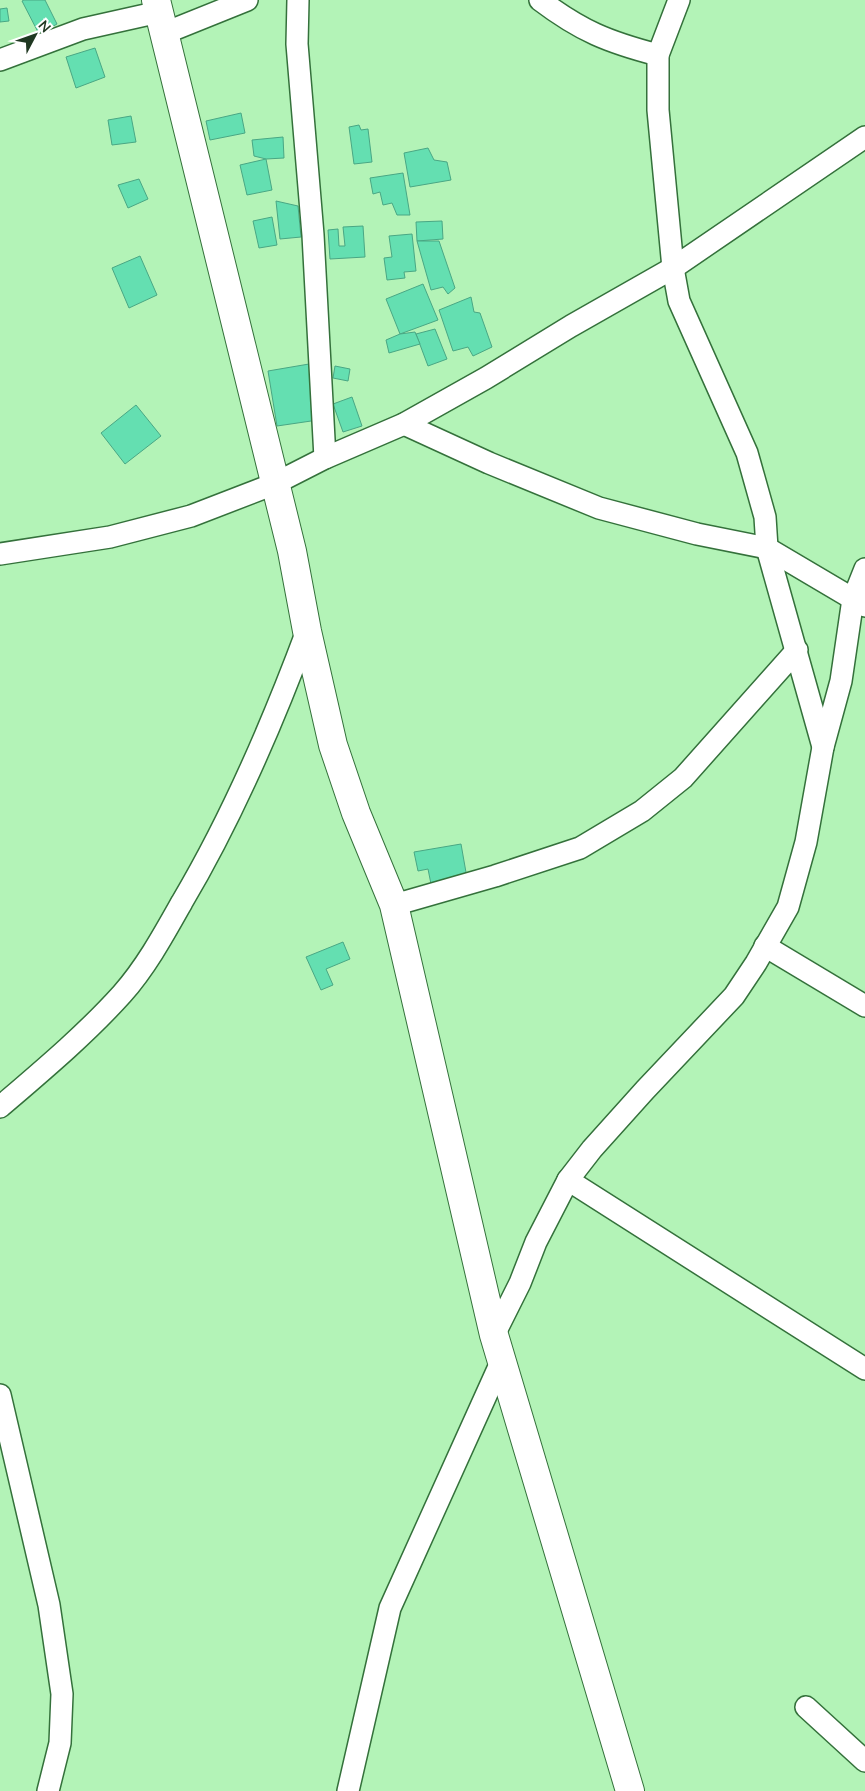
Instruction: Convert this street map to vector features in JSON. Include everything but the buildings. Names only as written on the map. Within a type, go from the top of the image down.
[{"type":"street","points":[[0,60],[83,29],[247,0]]},
{"type":"street","points":[[298,0],[297,44],[313,235],[325,458]]},
{"type":"street","points":[[540,0],[572,24],[607,40],[658,55]]},
{"type":"street","points":[[679,0],[658,55],[658,110],[673,268],[679,301],[747,453],[765,517],[768,548],[823,747]]},
{"type":"street","points":[[160,15],[292,551],[307,631],[333,745],[356,813],[394,905],[498,1348],[630,1791]]},
{"type":"street","points":[[0,554],[119,535],[191,516],[274,484],[325,458],[404,424],[673,268],[865,136]]},
{"type":"street","points":[[404,424],[599,508],[697,534],[768,548],[859,603]]},
{"type":"street","points":[[348,1791],[390,1608],[498,1348],[536,1242],[568,1180],[592,1149],[645,1090],[734,996],[788,907],[806,842],[823,747],[841,681],[865,570]]},
{"type":"street","points":[[0,1107],[53,1061],[122,993],[154,950],[198,876],[244,786],[277,710],[307,631]]},
{"type":"street","points":[[394,905],[495,876],[580,848],[642,811],[683,778],[797,650]]},
{"type":"street","points":[[765,946],[865,1006]]},
{"type":"street","points":[[568,1180],[865,1369]]},
{"type":"street","points":[[0,1395],[49,1605],[62,1694],[60,1743],[48,1791]]},
{"type":"street","points":[[806,1707],[865,1760]]}]
